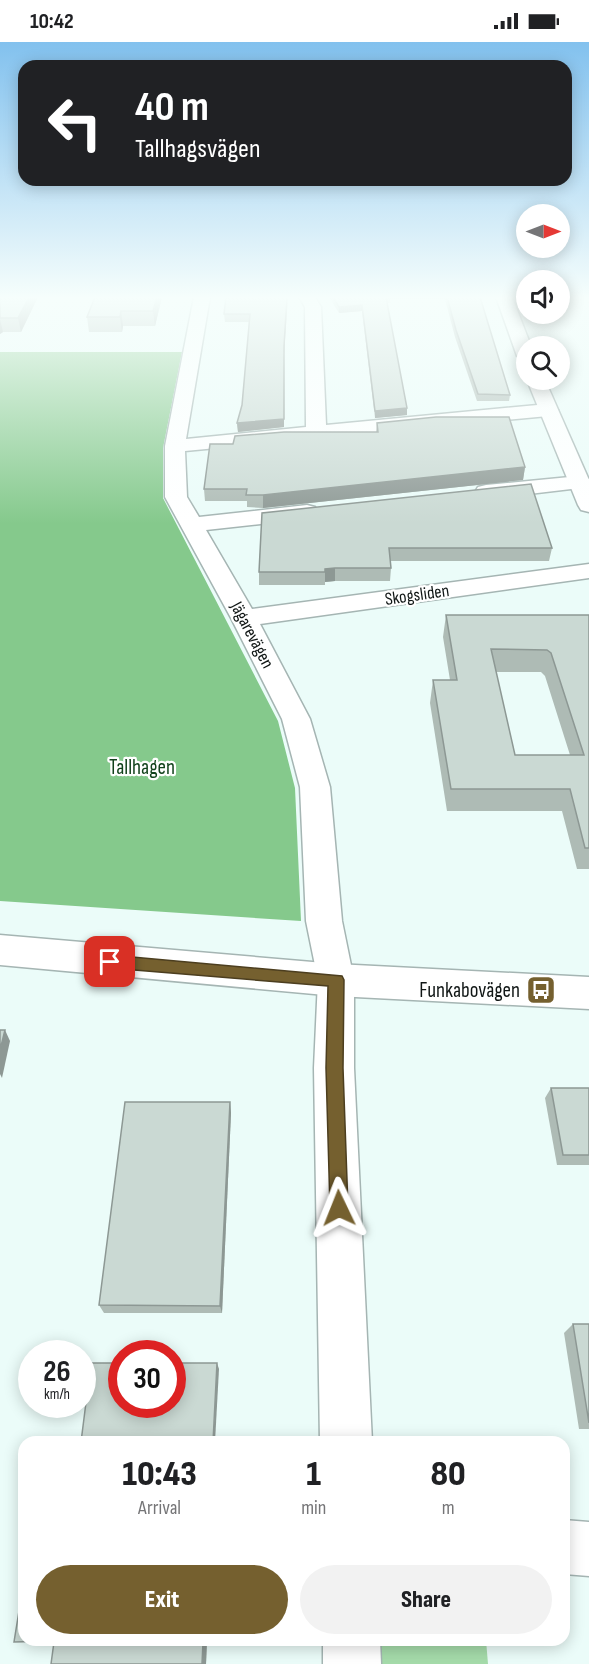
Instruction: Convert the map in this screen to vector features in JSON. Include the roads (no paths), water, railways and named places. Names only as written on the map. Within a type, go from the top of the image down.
[{"type":"street","name":"Jägarevägen","points":[[188,373],[175,446],[176,496],[244,618],[296,719],[315,787],[324,921],[336,980],[334,1068],[346,1436]]},
{"type":"street","points":[[315,373],[316,432]]},
{"type":"street","points":[[540,390],[589,505]]},
{"type":"street","points":[[175,446],[548,410]]},
{"type":"street","points":[[462,495],[580,482]]},
{"type":"street","points":[[192,525],[332,509]]},
{"type":"street","name":"Skogsliden","points":[[244,618],[589,570]]},
{"type":"street","points":[[0,950],[87,960],[336,980],[589,993]]},
{"type":"street","points":[[0,959],[87,960]]},
{"type":"street","points":[[570,1547],[589,1549]]},
{"type":"street","points":[[352,1646],[352,1664]]},
{"type":"place","name":"Funkabovägen","points":[[541,990]]},
{"type":"park label","name":"Tallhagen","points":[[142,767]]}]
